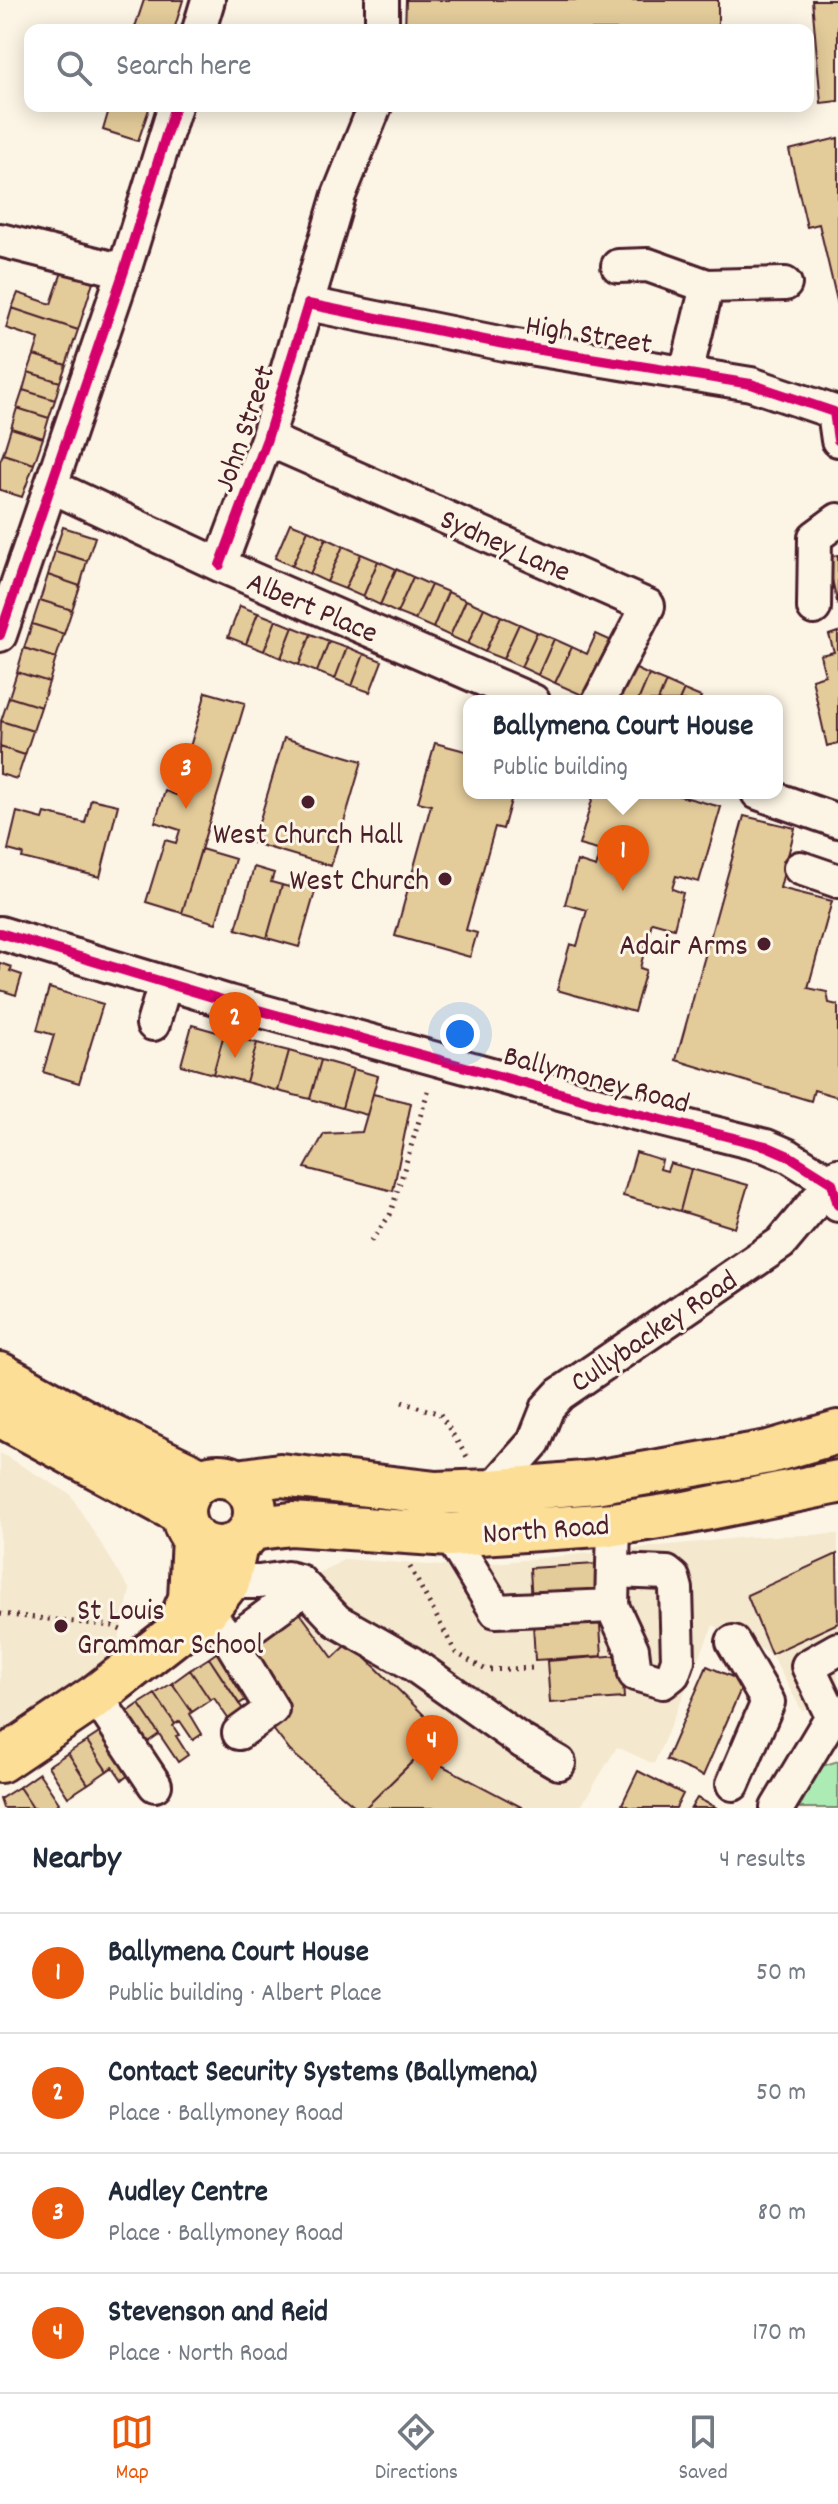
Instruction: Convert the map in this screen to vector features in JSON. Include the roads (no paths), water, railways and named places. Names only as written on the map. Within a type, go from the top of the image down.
[{"type":"main road","points":[[0,1374],[162,1463],[204,1503]]},
{"type":"main road","points":[[0,1415],[204,1503],[246,1488],[255,1508],[212,1598],[96,1696],[0,1761]]},
{"type":"main road","points":[[204,1503],[280,1475],[436,1493],[610,1480],[769,1452],[838,1432]]},
{"type":"main road","name":"North Road","points":[[212,1598],[291,1524],[450,1535],[614,1524],[836,1486]]},
{"type":"main road","points":[[204,1503],[190,1599],[212,1598]]},
{"type":"main road","name":"North Road","points":[[204,1503],[213,1548],[212,1598]]},
{"type":"street","points":[[201,24],[208,0]]},
{"type":"street","points":[[382,0],[382,24]]},
{"type":"street","points":[[0,635],[124,271],[173,112]]},
{"type":"street","name":"John Street","points":[[220,565],[267,439],[339,195],[373,112]]},
{"type":"street","points":[[0,240],[124,271]]},
{"type":"street","points":[[618,266],[648,265],[707,286],[785,284]]},
{"type":"street","points":[[686,373],[707,286]]},
{"type":"street","name":"High Street","points":[[308,304],[504,344],[751,384],[837,421]]},
{"type":"street","name":"Sydney Lane","points":[[267,439],[648,606],[602,695]]},
{"type":"street","name":"Albert Place","points":[[51,486],[220,565],[519,695]]},
{"type":"street","points":[[814,608],[815,537],[838,520]]},
{"type":"street","points":[[775,799],[838,821]]},
{"type":"street","points":[[800,868],[838,881]]},
{"type":"street","name":"Ballymoney Road","points":[[0,933],[436,1060],[766,1146],[837,1185]]},
{"type":"street","points":[[153,1024],[165,983]]},
{"type":"street","name":"Cullybackey Road","points":[[491,1491],[534,1442],[548,1407],[560,1394],[781,1243],[837,1185]]},
{"type":"street","points":[[614,1524],[612,1606],[632,1649],[635,1674],[663,1682],[673,1674],[678,1660],[673,1578],[667,1573],[614,1571]]},
{"type":"street","points":[[450,1535],[496,1611],[612,1606]]},
{"type":"street","points":[[212,1598],[259,1582],[291,1578],[299,1581],[337,1621],[411,1663],[523,1742],[559,1763]]},
{"type":"street","points":[[212,1598],[305,1588]]},
{"type":"street","points":[[212,1598],[272,1709],[239,1733]]},
{"type":"street","points":[[733,1642],[768,1702],[733,1784]]},
{"type":"street","points":[[777,1808],[795,1774],[835,1714],[808,1666],[838,1649]]},
{"type":"street","points":[[96,1696],[155,1785]]},
{"type":"street","points":[[746,1752],[795,1774]]},
{"type":"place","name":"West Church Hall","points":[[308,802]]},
{"type":"place","name":"Audley Centre","points":[[186,809]]},
{"type":"place","name":"West Church","points":[[445,879]]},
{"type":"place","name":"Ballymena Court House","points":[[623,891]]},
{"type":"place","name":"Adair Arms","points":[[764,944]]},
{"type":"place","name":"Contact Security Systems (Ballymena)","points":[[235,1058]]},
{"type":"place","name":"St Louis Grammar School","points":[[61,1626]]},
{"type":"place","name":"Stevenson and Reid","points":[[432,1781]]}]
